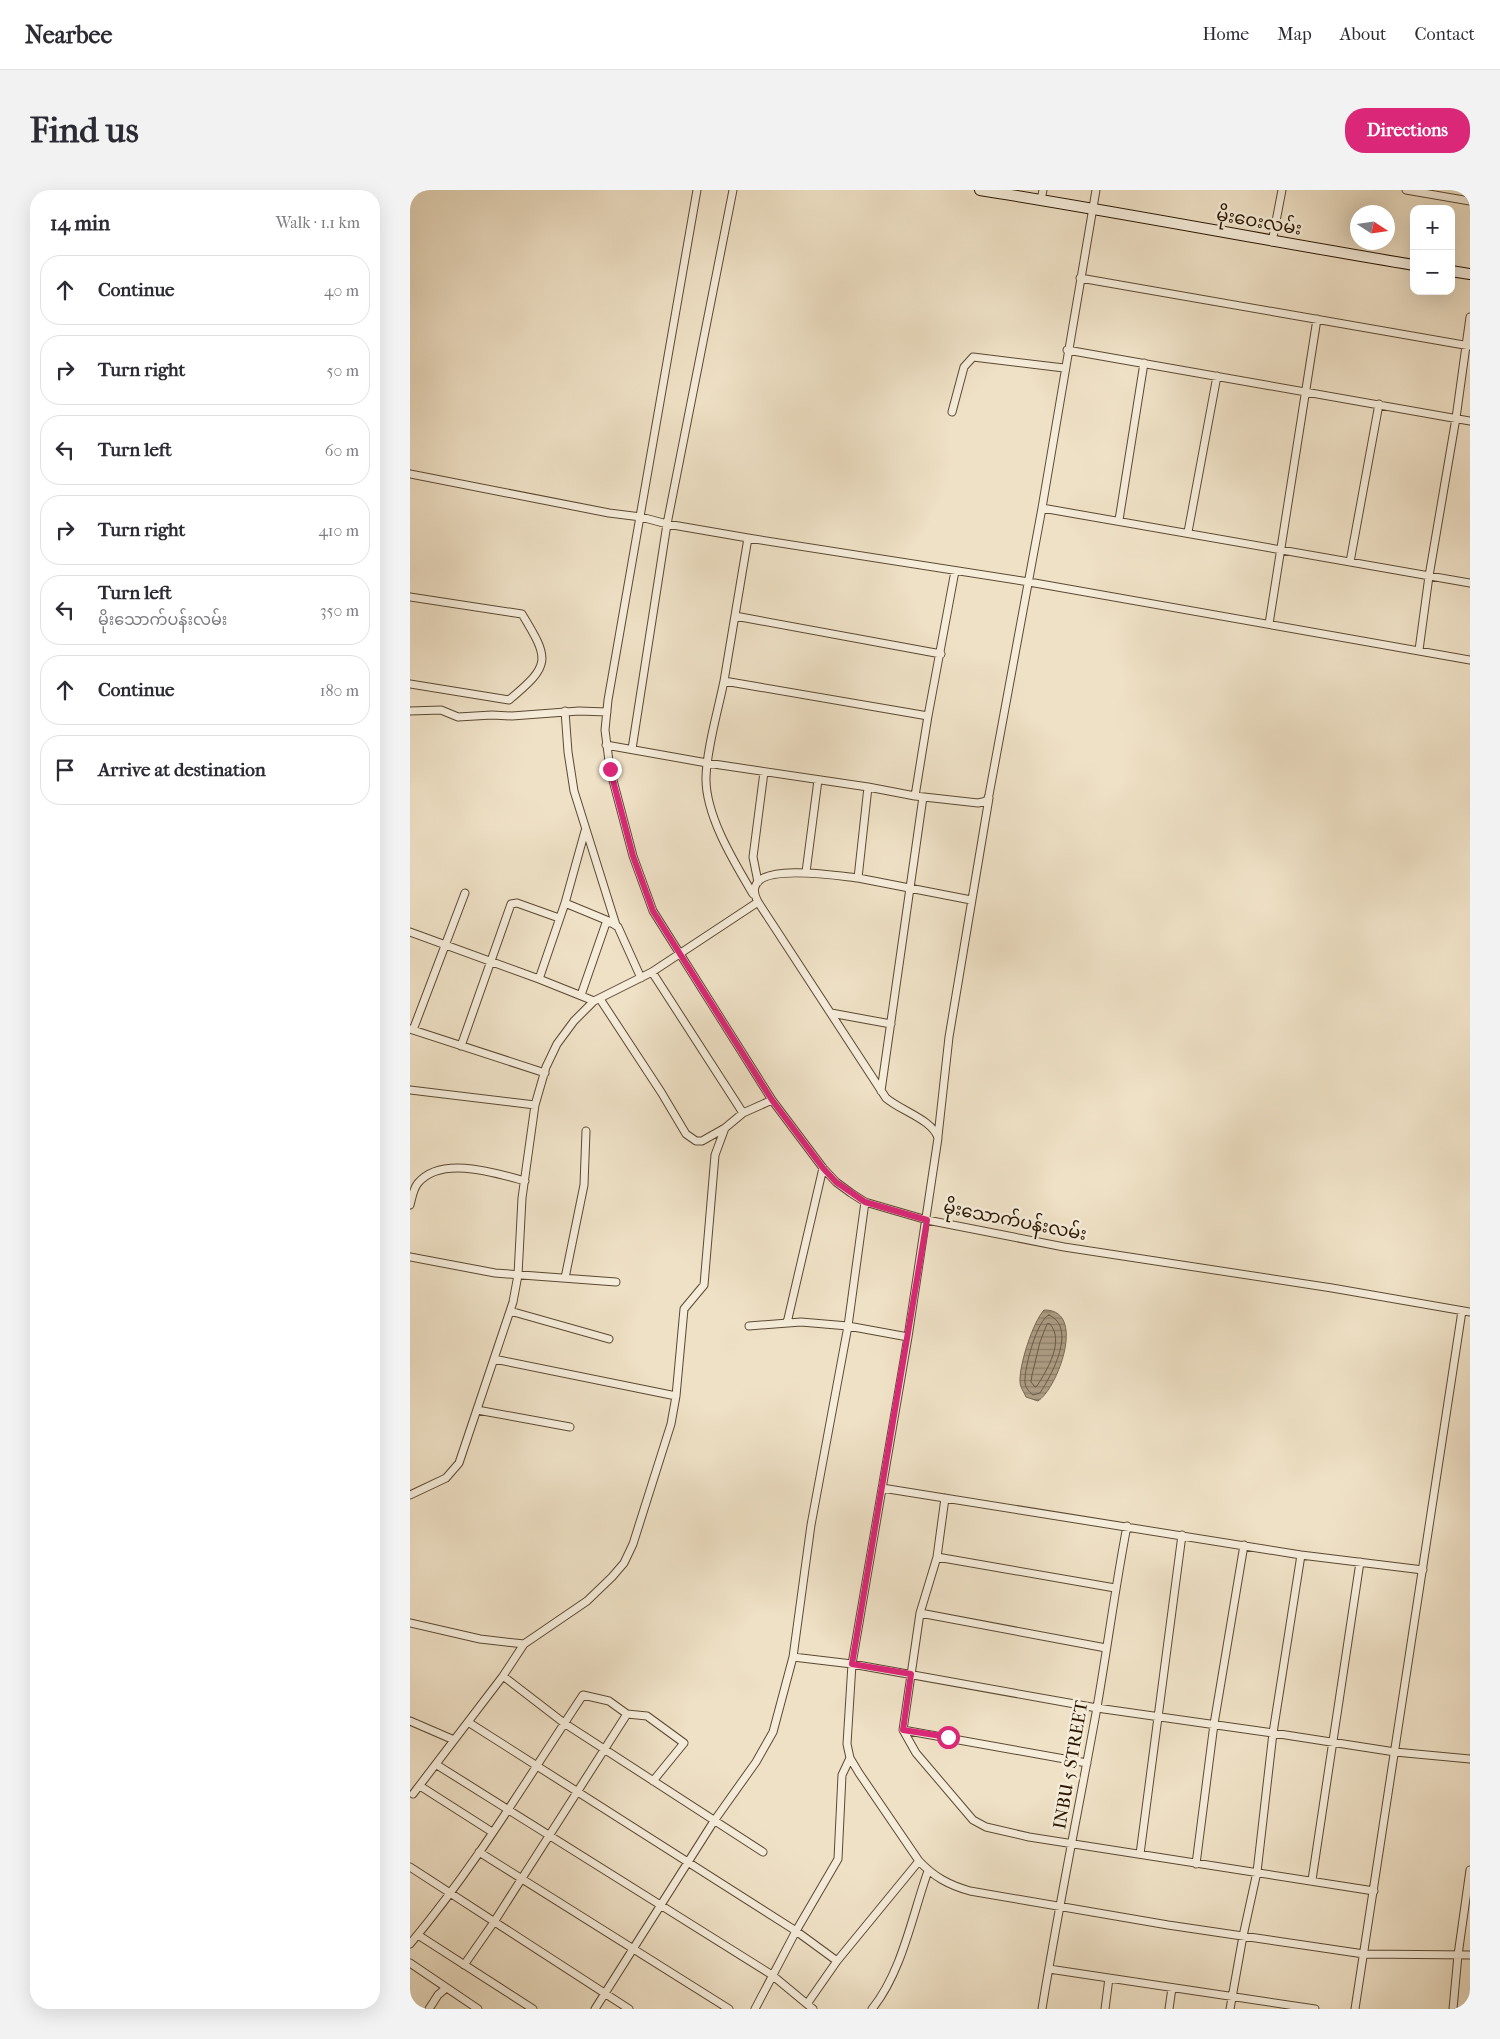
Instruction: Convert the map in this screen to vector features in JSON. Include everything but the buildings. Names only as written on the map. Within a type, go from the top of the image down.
[{"type":"street","name":"မိုးသောက်ပန်းလမ်း","points":[[697,190],[607,712],[606,745],[620,812],[642,885],[653,911],[772,1100],[823,1168],[836,1182],[865,1202],[927,1220],[1064,1247],[1470,1312]]},
{"type":"street","points":[[632,750],[667,524],[732,190]]},
{"type":"street","name":"မိုးဝေးလမ်း","points":[[980,190],[1042,195],[1092,208],[1272,242],[1410,264]]},
{"type":"street","points":[[1096,190],[1067,350],[1042,508],[989,796],[949,1037],[927,1220],[852,1664],[847,1744],[850,1758],[928,1871],[942,1881],[970,1891],[1364,1954],[1470,1955]]},
{"type":"street","points":[[1272,242],[1282,190]]},
{"type":"street","points":[[1406,190],[1470,201]]},
{"type":"street","points":[[1455,272],[1470,274]]},
{"type":"street","points":[[1080,278],[1468,346]]},
{"type":"street","points":[[1419,650],[1429,576],[1468,346],[1470,317]]},
{"type":"street","points":[[1269,624],[1317,319]]},
{"type":"street","points":[[1067,350],[1470,421]]},
{"type":"street","points":[[952,412],[964,367],[973,357],[1064,368]]},
{"type":"street","points":[[1119,520],[1144,363]]},
{"type":"street","points":[[1188,532],[1216,376]]},
{"type":"street","points":[[1350,562],[1379,404]]},
{"type":"street","points":[[410,474],[609,513],[641,517],[667,524],[955,572],[1028,582],[1470,660]]},
{"type":"street","points":[[1042,508],[1188,532],[1470,583]]},
{"type":"street","points":[[748,538],[724,681],[707,763],[707,788],[715,819],[728,849],[758,902],[881,1091],[896,1107],[930,1126],[936,1132],[938,1138]]},
{"type":"street","points":[[881,1091],[910,888],[928,716],[955,572]]},
{"type":"street","points":[[410,597],[522,614],[540,643],[542,661],[534,680],[509,700],[410,684]]},
{"type":"street","points":[[735,616],[940,654]]},
{"type":"street","points":[[724,681],[928,716]]},
{"type":"street","points":[[410,711],[440,710],[458,717],[512,716],[565,711],[607,712]]},
{"type":"street","points":[[565,711],[568,752],[574,791],[585,831],[614,924],[641,978]]},
{"type":"street","points":[[606,745],[707,763],[919,796],[978,803],[987,801],[989,796]]},
{"type":"street","points":[[758,882],[754,858],[764,772]]},
{"type":"street","points":[[806,872],[818,780]]},
{"type":"street","points":[[858,878],[868,787]]},
{"type":"street","points":[[539,979],[585,831]]},
{"type":"street","points":[[758,902],[754,889],[758,882],[773,874],[806,872],[858,878],[971,900]]},
{"type":"street","points":[[465,892],[412,1030],[544,1072]]},
{"type":"street","points":[[410,1495],[446,1478],[459,1463],[510,1311],[518,1275],[525,1181],[535,1105],[544,1072],[557,1044],[574,1021],[597,1000],[652,972],[758,902]]},
{"type":"street","points":[[461,1046],[511,904],[517,903],[559,918]]},
{"type":"street","points":[[564,903],[614,924]]},
{"type":"street","points":[[581,994],[605,924],[614,924]]},
{"type":"street","points":[[410,932],[597,1000],[690,1138],[696,1141],[702,1141],[726,1128],[743,1114],[772,1100]]},
{"type":"street","points":[[652,972],[743,1114]]},
{"type":"street","points":[[830,1013],[891,1024]]},
{"type":"street","points":[[410,1090],[535,1105]]},
{"type":"street","points":[[411,1795],[420,1786],[503,1676],[524,1644],[587,1601],[624,1563],[633,1544],[671,1424],[676,1396],[684,1309],[704,1285],[715,1155],[726,1128]]},
{"type":"street","points":[[565,1278],[584,1185],[586,1131]]},
{"type":"street","points":[[410,1205],[415,1187],[425,1176],[437,1171],[458,1168],[478,1169],[525,1181]]},
{"type":"street","points":[[786,1323],[823,1168]]},
{"type":"street","points":[[595,2009],[714,1821],[766,1746],[773,1732],[793,1657],[811,1525],[848,1326],[865,1202]]},
{"type":"street","points":[[410,1256],[496,1273],[616,1282]]},
{"type":"street","points":[[510,1311],[609,1339]]},
{"type":"street","points":[[1355,2009],[1462,1311]]},
{"type":"street","points":[[749,1326],[801,1322],[848,1326],[908,1337]]},
{"type":"street","points":[[494,1359],[676,1396]]},
{"type":"street","points":[[477,1410],[570,1427]]},
{"type":"street","points":[[882,1488],[1301,1555],[1423,1570]]},
{"type":"street","points":[[945,1498],[937,1557],[920,1613],[903,1730],[916,1752],[973,1820],[986,1827],[1003,1832],[1374,1891]]},
{"type":"street","name":"INBU 5 STREET","points":[[1042,2009],[1097,1708],[1115,1588],[1127,1526]]},
{"type":"street","points":[[1140,1854],[1182,1535]]},
{"type":"street","points":[[1196,1864],[1214,1724],[1244,1545]]},
{"type":"street","points":[[1230,2009],[1257,1872],[1274,1733],[1301,1555]]},
{"type":"street","points":[[937,1557],[1115,1588]]},
{"type":"street","points":[[1312,1880],[1360,1562]]},
{"type":"street","points":[[920,1613],[1106,1648]]},
{"type":"street","points":[[410,1623],[480,1639],[524,1644]]},
{"type":"street","points":[[793,1657],[852,1664],[1097,1708],[1395,1752],[1470,1759]]},
{"type":"street","points":[[503,1676],[564,1723],[763,1852]]},
{"type":"street","points":[[410,1944],[479,1852],[583,1695],[609,1701],[627,1714],[647,1716],[684,1743],[653,1781]]},
{"type":"street","points":[[464,1965],[494,1922],[627,1714]]},
{"type":"street","points":[[410,1721],[454,1740]]},
{"type":"street","points":[[468,1722],[538,1764],[576,1792],[796,1931],[837,1962]]},
{"type":"street","points":[[903,1730],[1087,1763]]},
{"type":"street","points":[[755,2009],[796,1931],[838,1859],[842,1775],[850,1758]]},
{"type":"street","points":[[437,1764],[772,1975],[810,2007],[837,1962],[920,1861]]},
{"type":"street","points":[[420,1786],[492,1832]]},
{"type":"street","points":[[479,1852],[729,2009]]},
{"type":"street","points":[[410,1867],[629,2009]]},
{"type":"street","points":[[1453,2009],[1458,1955],[1470,1870]]},
{"type":"street","points":[[872,2009],[890,1983],[897,1966],[928,1871]]},
{"type":"street","points":[[418,1935],[533,2009]]},
{"type":"street","points":[[410,1964],[478,2009]]},
{"type":"street","points":[[1049,1969],[1315,2009]]},
{"type":"street","points":[[1105,2009],[1109,1978]]},
{"type":"street","points":[[429,2009],[438,1995],[446,1988]]},
{"type":"street","points":[[1169,2009],[1172,1988]]},
{"type":"water","points":[[1044,1310],[1057,1313],[1064,1322],[1066,1335],[1065,1350],[1060,1366],[1046,1393],[1038,1401],[1026,1397],[1021,1388],[1020,1375],[1031,1334]]},
{"type":"route","points":[[610,769],[633,856],[653,911],[772,1100],[823,1168],[836,1182],[865,1202],[927,1220],[852,1664],[911,1674],[903,1730],[948,1737]]}]
